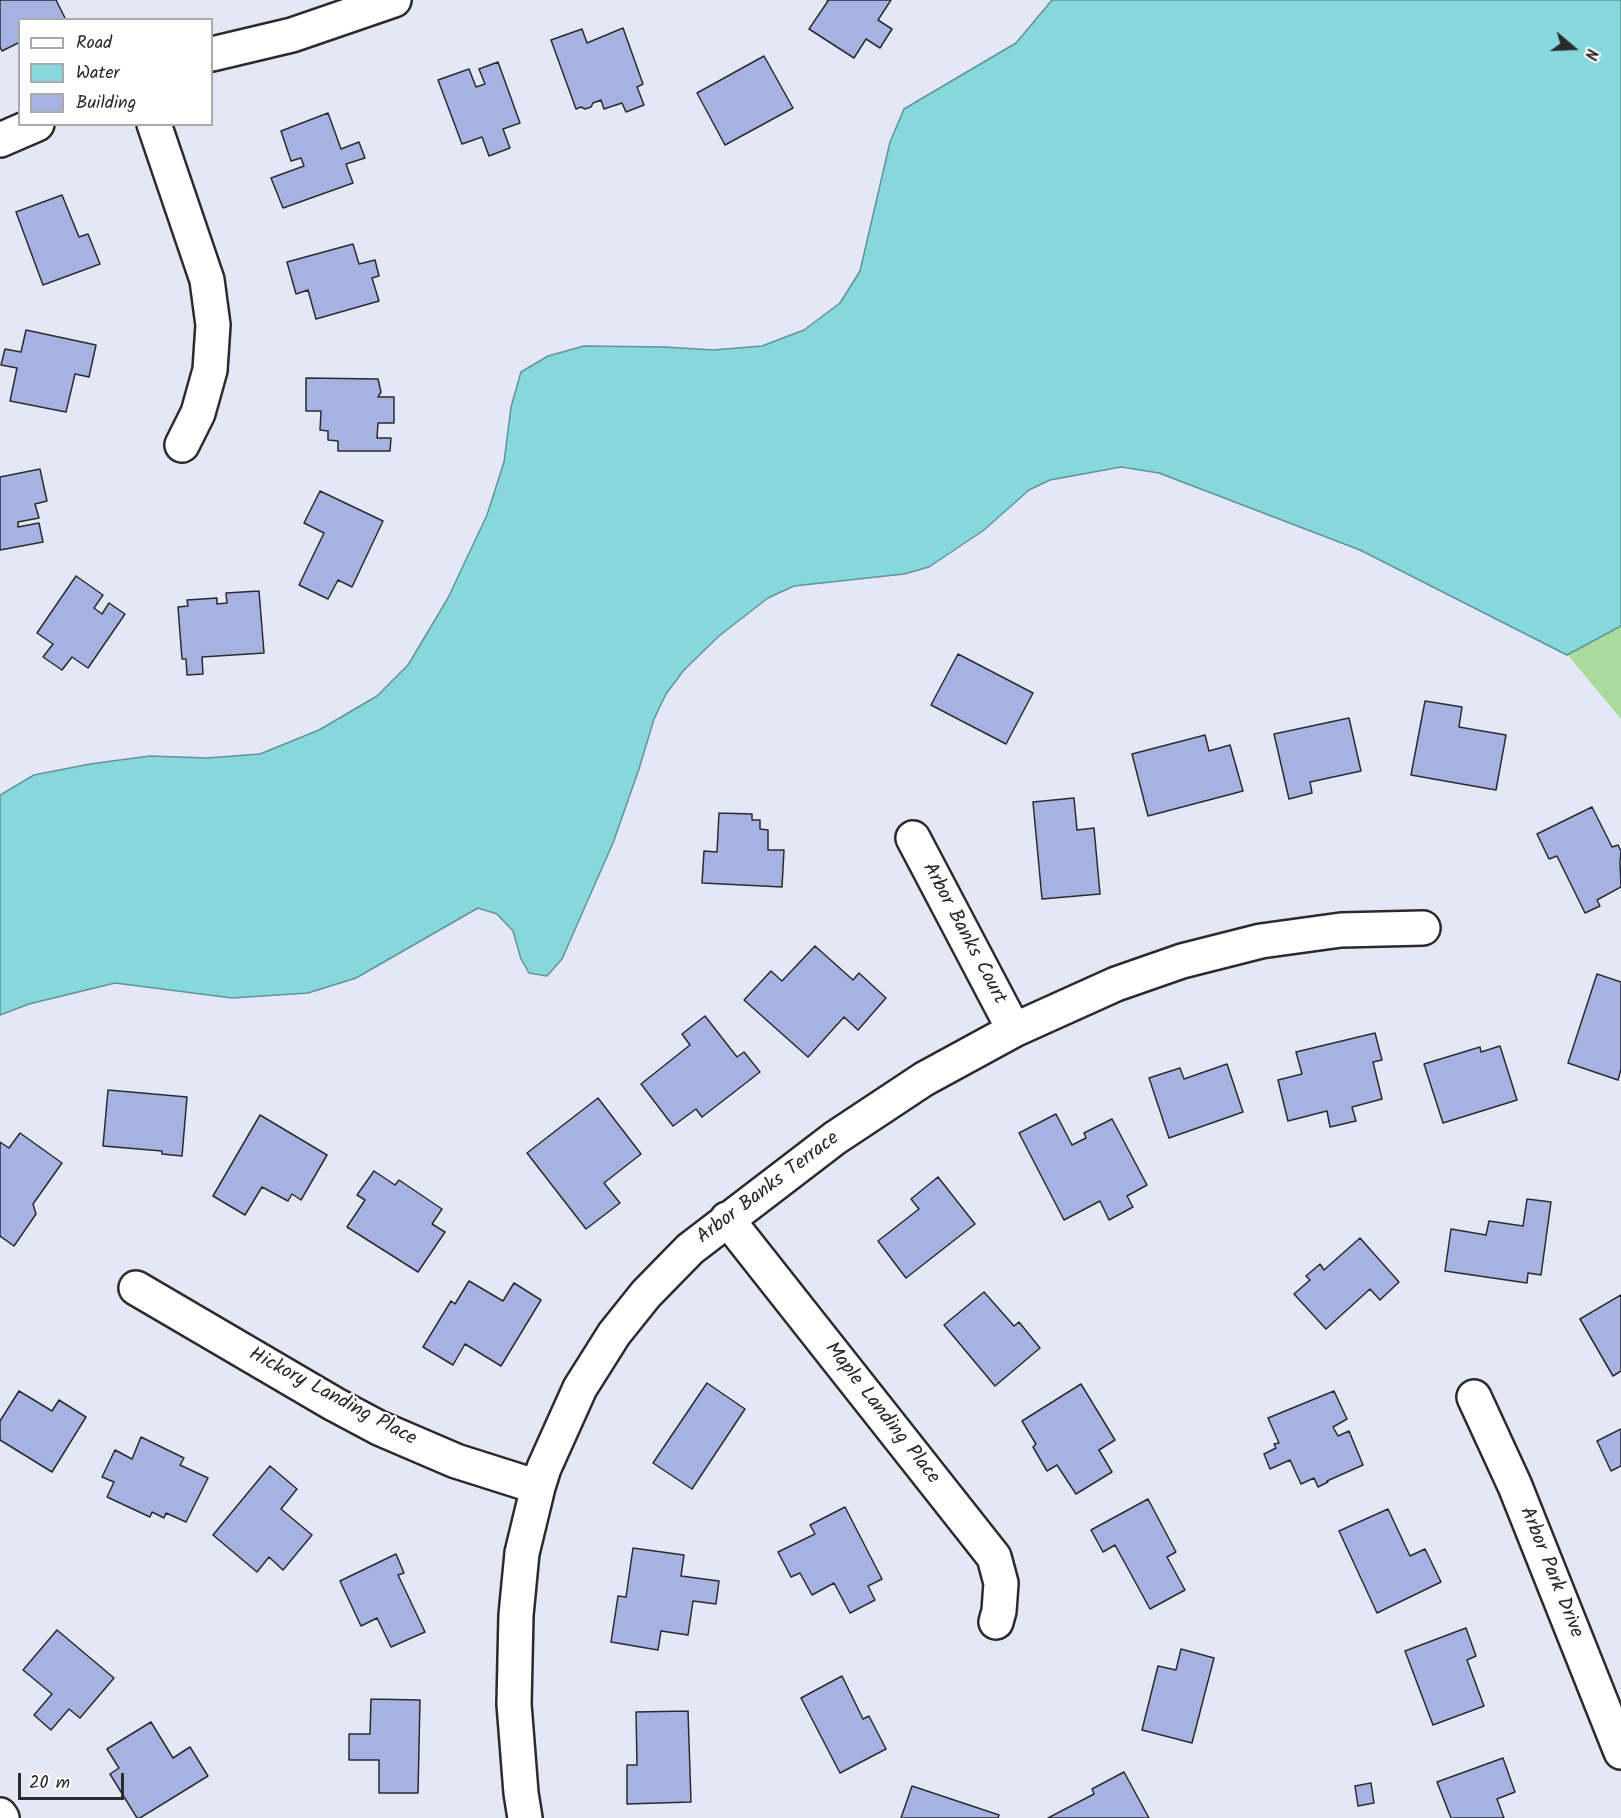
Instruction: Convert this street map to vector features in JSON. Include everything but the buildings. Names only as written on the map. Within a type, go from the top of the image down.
[{"type":"street","points":[[213,54],[292,35],[394,0]]},
{"type":"street","points":[[0,141],[33,126]]},
{"type":"street","points":[[155,126],[207,280],[213,325],[210,370],[198,413],[182,445]]},
{"type":"street","name":"Arbor Banks Court","points":[[913,838],[1014,1030]]},
{"type":"street","name":"Arbor Banks Terrace","points":[[525,1818],[514,1704],[516,1615],[522,1553],[538,1487],[544,1468],[580,1388],[614,1334],[653,1286],[690,1249],[835,1138],[914,1086],[1014,1030],[1116,984],[1193,958],[1261,941],[1341,930],[1423,928]]},
{"type":"street","name":"Maple Landing Place","points":[[727,1219],[994,1557],[1001,1583],[996,1622]]},
{"type":"street","name":"Hickory Landing Place","points":[[136,1287],[334,1404],[379,1428],[456,1461],[538,1487]]},
{"type":"street","name":"Arbor Park Drive","points":[[1474,1397],[1515,1486],[1621,1752]]},
{"type":"green space","points":[[1621,626],[1621,719],[1567,654]]},
{"type":"water","points":[[1052,0],[1621,0],[1621,626],[1567,655],[1360,550],[1159,473],[1121,467],[1050,480],[1029,490],[984,530],[929,567],[904,574],[794,586],[768,598],[719,636],[684,670],[666,694],[654,719],[613,843],[562,959],[547,976],[529,973],[521,959],[513,931],[497,914],[478,908],[356,978],[308,993],[232,998],[115,983],[29,1004],[0,1015],[0,795],[34,775],[90,764],[150,756],[207,758],[260,754],[319,730],[377,696],[408,665],[448,598],[487,515],[504,462],[511,407],[521,372],[548,356],[584,346],[713,350],[762,346],[804,330],[840,303],[860,271],[890,142],[904,109],[1016,43]]}]
